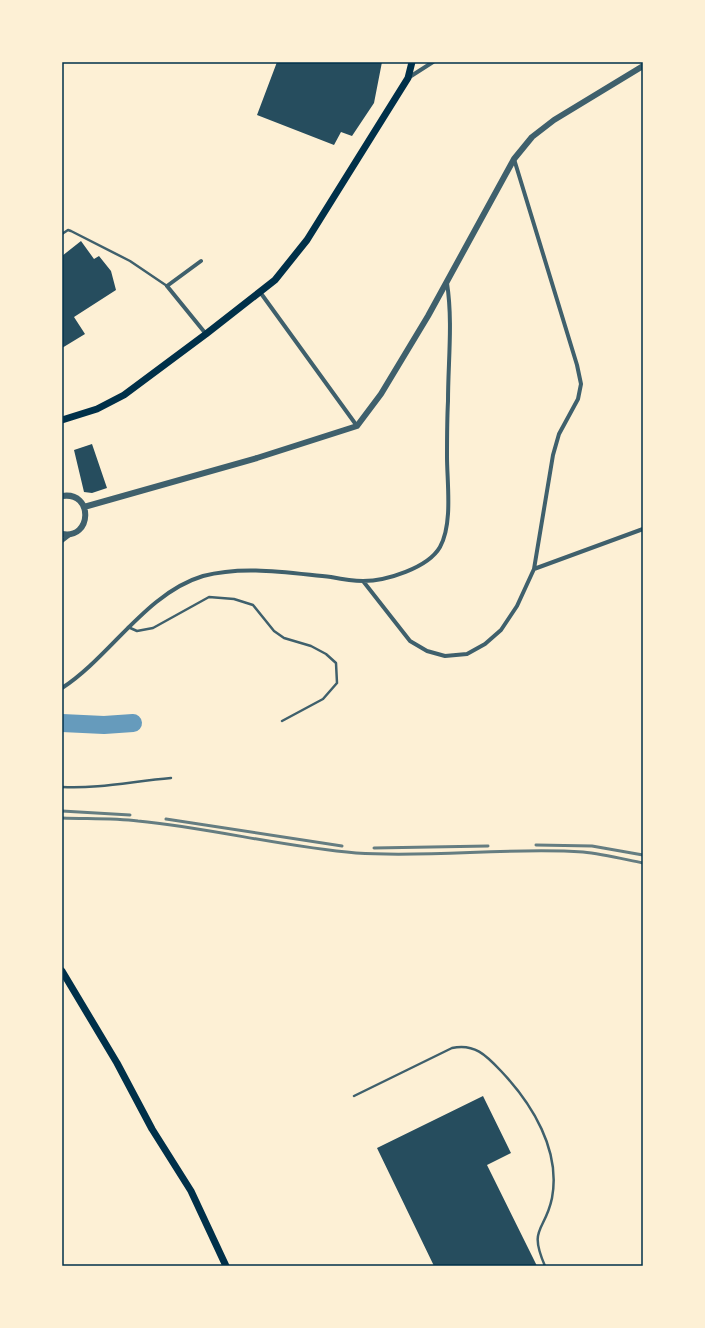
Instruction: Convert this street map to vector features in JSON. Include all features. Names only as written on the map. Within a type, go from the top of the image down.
[{"type":"main road","points":[[62,420],[97,409],[124,395],[275,280],[307,240],[408,78],[412,62]]},
{"type":"main road","points":[[62,971],[117,1063],[152,1129],[191,1191],[226,1266]]},
{"type":"street","points":[[408,78],[433,62]]},
{"type":"street","points":[[84,507],[257,458],[357,426],[381,394],[447,282],[514,159],[532,137],[554,120],[642,65]]},
{"type":"street","points":[[363,581],[410,641],[427,651],[445,656],[467,654],[485,644],[501,630],[517,606],[534,569],[545,512],[553,455],[559,434],[578,399],[581,384],[577,365],[514,159]]},
{"type":"street","points":[[201,262],[167,286],[206,334]]},
{"type":"street","points":[[62,688],[89,667],[128,627],[180,585],[222,572],[267,570],[363,581],[388,577],[415,568],[432,557],[440,546],[446,527],[450,361],[449,297],[447,282]]},
{"type":"street","points":[[260,292],[357,426]]},
{"type":"street","points":[[62,496],[76,498],[84,507],[85,520],[78,531],[62,541]]},
{"type":"street","points":[[534,569],[643,529]]},
{"type":"street","points":[[62,534],[72,534]]},
{"type":"lane","points":[[62,234],[68,230],[71,231],[130,261],[167,286]]},
{"type":"lane","points":[[128,627],[137,631],[154,628],[209,597],[234,599],[253,605],[274,631],[284,638],[311,646],[326,654],[336,663],[337,683],[323,699],[282,721]]},
{"type":"lane","points":[[62,787],[88,788],[132,781],[171,778]]},
{"type":"lane","points":[[354,1096],[452,1048],[462,1046],[474,1048],[497,1067],[517,1088],[534,1112],[552,1159],[552,1198],[536,1237],[538,1249],[545,1266]]},
{"type":"building","points":[[277,62],[382,62],[374,103],[352,136],[341,132],[334,145],[257,115]]},
{"type":"building","points":[[81,241],[94,259],[99,256],[111,271],[116,290],[74,317],[85,334],[62,348],[62,256]]},
{"type":"building","points":[[92,444],[107,488],[92,493],[84,492],[74,450]]},
{"type":"building","points":[[483,1096],[511,1153],[487,1165],[537,1266],[434,1266],[377,1148]]},
{"type":"waterway","points":[[62,723],[104,725],[133,723]]},
{"type":"railway","points":[[62,811],[130,815]]},
{"type":"railway","points":[[62,818],[119,819],[165,824],[301,846],[356,853],[413,854],[555,851],[606,855],[643,863]]},
{"type":"railway","points":[[166,819],[342,846]]},
{"type":"railway","points":[[536,845],[592,846],[643,855]]},
{"type":"railway","points":[[374,848],[488,846]]}]
